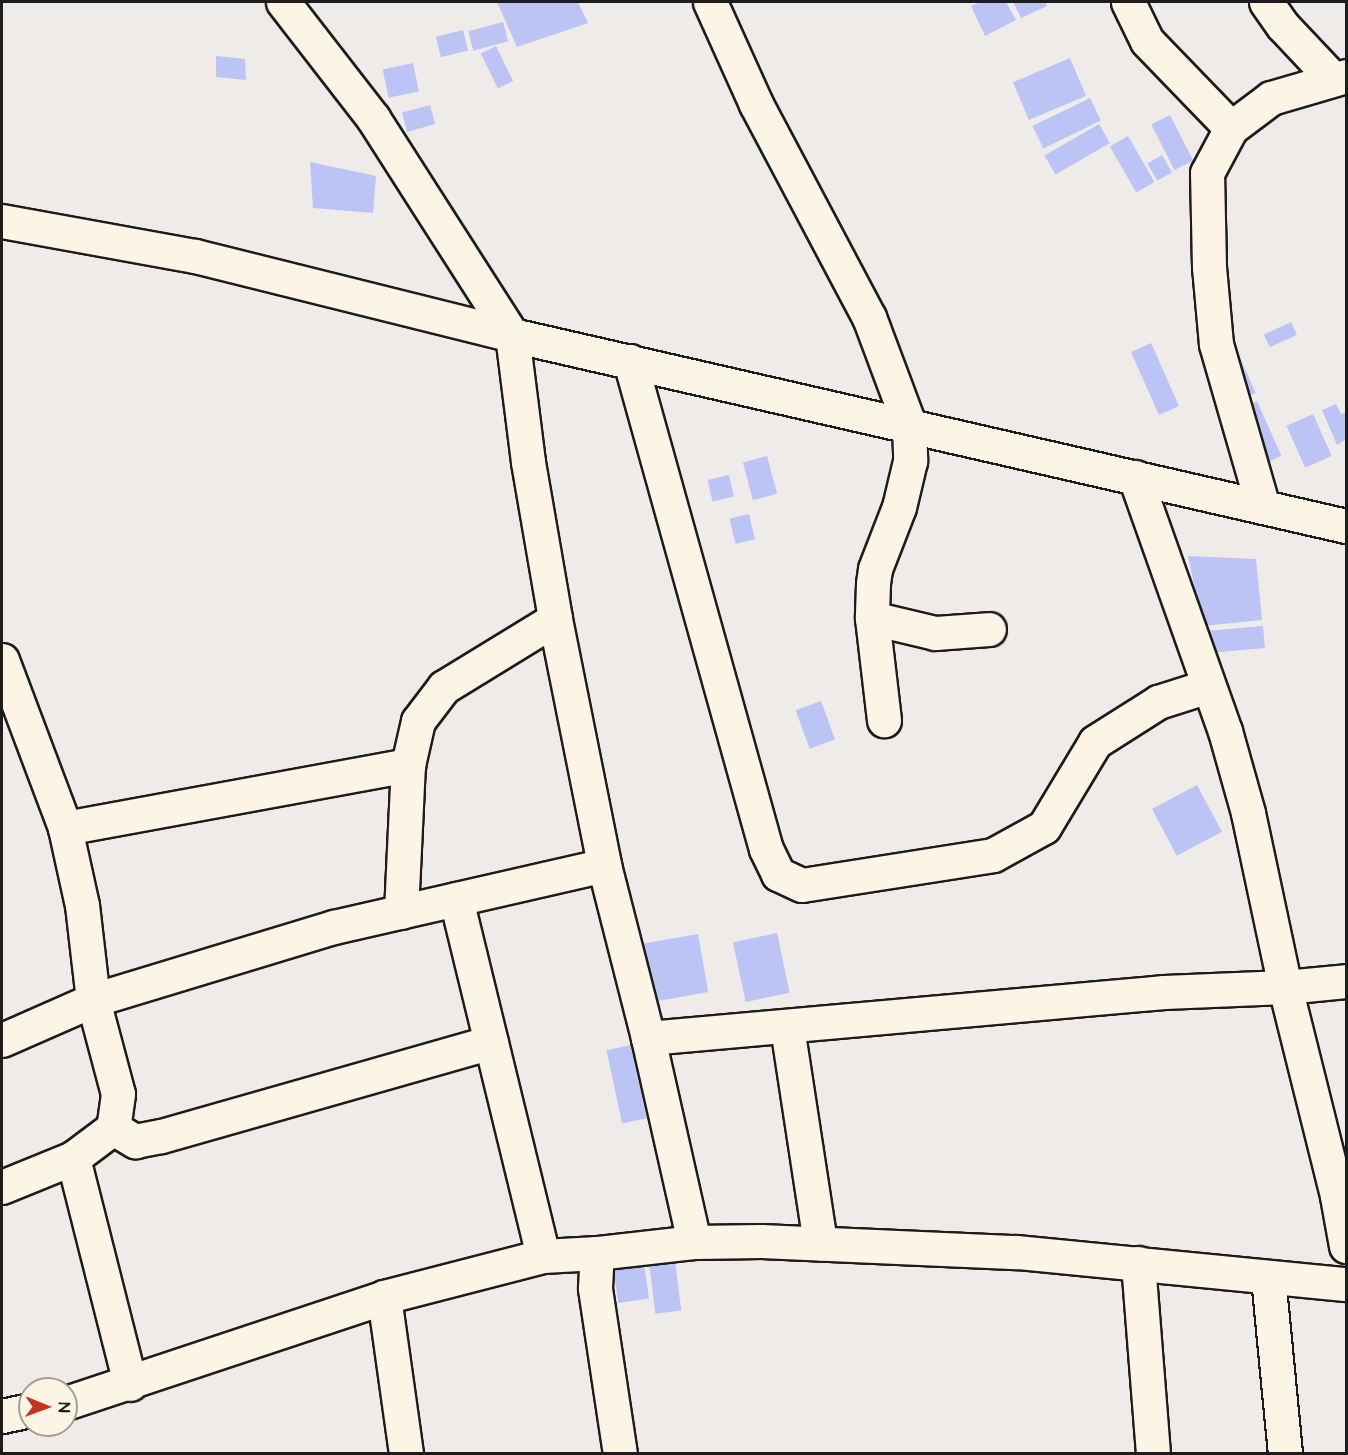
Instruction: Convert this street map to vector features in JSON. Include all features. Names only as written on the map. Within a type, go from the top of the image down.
[{"type":"street","points":[[283,2],[373,118],[512,334],[528,462],[555,619],[604,865],[648,1038],[694,1242]]},
{"type":"street","points":[[710,2],[756,104],[869,316],[909,424],[910,461],[899,507],[875,569],[872,618],[884,720]]},
{"type":"street","points":[[1128,2],[1147,41],[1231,128]]},
{"type":"street","points":[[1266,2],[1283,26],[1340,78]]},
{"type":"street","points":[[1263,507],[1216,344],[1210,278],[1207,173],[1231,128],[1271,98],[1340,78]]},
{"type":"street","points":[[2,221],[195,256],[512,334],[1347,526]]},
{"type":"street","points":[[630,361],[766,849],[778,874],[802,885],[993,855],[1044,827],[1095,742],[1158,702],[1208,686]]},
{"type":"street","points":[[1135,477],[1208,686],[1248,813],[1285,987],[1337,1196],[1347,1246]]},
{"type":"street","points":[[872,618],[935,633],[989,629]]},
{"type":"street","points":[[401,912],[408,765],[418,722],[444,687],[555,619]]},
{"type":"street","points":[[2,660],[65,828],[82,904],[93,1000],[118,1094],[113,1128],[73,1158],[2,1187]]},
{"type":"street","points":[[65,828],[408,765]]},
{"type":"street","points":[[2,1040],[93,1000],[334,927],[604,865]]},
{"type":"street","points":[[456,899],[543,1256]]},
{"type":"street","points":[[648,1038],[1164,992],[1285,987],[1347,981]]},
{"type":"street","points":[[787,1027],[820,1243]]},
{"type":"street","points":[[113,1128],[135,1141],[161,1136],[490,1042]]},
{"type":"street","points":[[73,1158],[130,1384]]},
{"type":"street","points":[[78,1399],[130,1384],[384,1297],[543,1256],[597,1253],[694,1242],[820,1243],[1017,1252],[1347,1284]]},
{"type":"street","points":[[597,1253],[595,1288],[620,1454]]},
{"type":"street","points":[[1138,1263],[1153,1454]]},
{"type":"street","points":[[1268,1277],[1285,1454]]},
{"type":"street","points":[[384,1297],[406,1454]]},
{"type":"street","points":[[2,1416],[18,1413]]},
{"type":"building","points":[[497,2],[578,2],[588,23],[517,47]]},
{"type":"building","points":[[981,2],[1006,2],[1016,20],[985,36],[971,6]]},
{"type":"building","points":[[1013,2],[1045,2],[1047,6],[1021,18]]},
{"type":"building","points":[[503,22],[508,41],[473,51],[468,31]]},
{"type":"building","points":[[463,30],[468,50],[441,57],[436,37]]},
{"type":"building","points":[[496,46],[513,81],[498,89],[481,53]]},
{"type":"building","points":[[216,56],[245,59],[246,80],[216,77]]},
{"type":"building","points":[[1070,58],[1086,96],[1029,120],[1013,82]]},
{"type":"building","points":[[413,63],[419,91],[389,98],[383,69]]},
{"type":"building","points":[[1090,98],[1101,120],[1043,149],[1032,126]]},
{"type":"building","points":[[430,105],[435,124],[407,132],[402,113]]},
{"type":"building","points":[[1170,115],[1193,160],[1174,170],[1151,125]]},
{"type":"building","points":[[1099,124],[1110,143],[1055,175],[1044,156]]},
{"type":"building","points":[[1128,136],[1154,182],[1136,192],[1110,147]]},
{"type":"building","points":[[1162,155],[1172,172],[1157,181],[1147,164]]},
{"type":"building","points":[[310,162],[376,176],[373,213],[313,208]]},
{"type":"building","points":[[1291,322],[1297,335],[1270,347],[1264,335]]},
{"type":"building","points":[[1151,343],[1179,406],[1159,415],[1131,352]]},
{"type":"building","points":[[1237,351],[1256,393],[1242,399],[1223,357]]},
{"type":"building","points":[[1257,401],[1281,456],[1269,462],[1244,407]]},
{"type":"building","points":[[1336,404],[1341,414],[1346,413],[1346,439],[1337,445],[1322,410]]},
{"type":"building","points":[[1313,414],[1332,456],[1305,468],[1287,426]]},
{"type":"building","points":[[767,456],[777,494],[753,500],[743,462]]},
{"type":"building","points":[[729,475],[734,496],[713,501],[708,480]]},
{"type":"building","points":[[749,514],[755,539],[735,544],[730,518]]},
{"type":"building","points":[[1188,556],[1256,559],[1262,620],[1203,626]]},
{"type":"building","points":[[1263,626],[1265,648],[1208,653],[1206,631]]},
{"type":"building","points":[[821,701],[835,740],[810,749],[796,710]]},
{"type":"building","points":[[1197,785],[1222,832],[1177,856],[1152,809]]},
{"type":"building","points":[[777,933],[790,993],[746,1002],[733,942]]},
{"type":"building","points":[[698,934],[708,992],[654,1002],[644,944]]},
{"type":"building","points":[[631,1045],[647,1118],[622,1124],[607,1050]]},
{"type":"building","points":[[674,1252],[681,1311],[655,1314],[648,1255]]},
{"type":"building","points":[[643,1256],[649,1299],[618,1303],[612,1260]]}]
